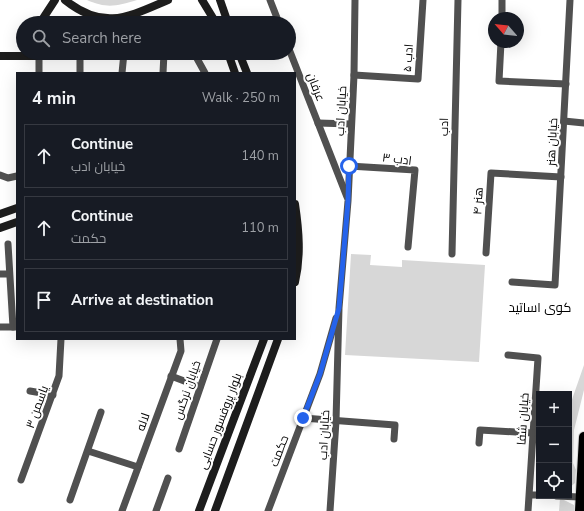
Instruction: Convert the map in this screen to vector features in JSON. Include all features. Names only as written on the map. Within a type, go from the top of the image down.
[{"type":"main road","points":[[45,16],[55,0]]},
{"type":"main road","points":[[65,0],[86,16]]},
{"type":"main road","points":[[134,16],[168,0]]},
{"type":"main road","points":[[202,0],[212,16]]},
{"type":"main road","points":[[220,0],[226,16]]},
{"type":"main road","points":[[0,56],[16,55]]},
{"type":"main road","points":[[230,60],[235,72]]},
{"type":"main road","points":[[242,60],[247,72]]},
{"type":"main road","points":[[0,214],[16,208]]},
{"type":"main road","points":[[296,210],[299,228],[299,262],[296,277]]},
{"type":"main road","points":[[0,228],[16,222]]},
{"type":"main road","name":"بلوار پروفسور حسابی","points":[[199,511],[264,340]]},
{"type":"main road","name":"بلوار پروفسور حسابی","points":[[214,511],[278,340]]},
{"type":"main road","points":[[580,511],[584,437]]},
{"type":"street","points":[[270,0],[276,16]]},
{"type":"street","name":"خیابان ادب","points":[[330,511],[336,421],[339,308],[348,201],[354,75],[355,0]]},
{"type":"street","name":"ادب ۵","points":[[354,75],[418,79],[423,0]]},
{"type":"street","name":"ادب","points":[[452,254],[458,0]]},
{"type":"street","points":[[502,0],[502,12]]},
{"type":"street","name":"خیابان هنر","points":[[512,282],[555,285],[570,0]]},
{"type":"street","points":[[501,48],[499,81],[566,84]]},
{"type":"street","points":[[39,60],[39,72]]},
{"type":"street","points":[[80,60],[80,72]]},
{"type":"street","points":[[122,72],[123,60]]},
{"type":"street","points":[[163,72],[164,60]]},
{"type":"street","points":[[198,60],[204,72]]},
{"type":"street","name":"عرفان","points":[[293,60],[348,201]]},
{"type":"street","points":[[564,121],[584,123]]},
{"type":"street","points":[[318,123],[351,124]]},
{"type":"street","name":"ادب ۳","points":[[349,166],[415,170],[408,247]]},
{"type":"street","name":"هنر ۴","points":[[486,253],[491,173],[561,177]]},
{"type":"street","points":[[0,174],[8,178],[16,176]]},
{"type":"street","points":[[0,327],[15,327],[9,274],[8,244]]},
{"type":"street","points":[[0,274],[9,274]]},
{"type":"street","name":"حکمت","points":[[268,511],[320,374],[339,308]]},
{"type":"street","name":"یاسمن ۳","points":[[21,480],[59,376],[61,340]]},
{"type":"street","name":"لاله","points":[[122,511],[181,351],[180,340]]},
{"type":"street","name":"خیابان نرگس","points":[[179,449],[217,340]]},
{"type":"street","name":"خیابان شفا","points":[[508,355],[538,358],[528,511]]},
{"type":"street","points":[[171,376],[200,387]]},
{"type":"street","points":[[30,392],[53,395]]},
{"type":"street","points":[[70,500],[101,412]]},
{"type":"street","points":[[303,418],[395,425],[394,439]]},
{"type":"street","points":[[479,443],[480,430],[533,433]]},
{"type":"street","points":[[88,451],[138,467]]},
{"type":"street","points":[[156,511],[168,478]]},
{"type":"street","points":[[530,495],[536,495]]},
{"type":"street","points":[[572,497],[580,497]]},
{"type":"shaded area","points":[[87,0],[137,0],[124,4],[106,6]]},
{"type":"shaded area","points":[[351,254],[371,255],[370,265],[402,267],[402,260],[485,265],[479,362],[345,355]]},
{"type":"shaded area","points":[[584,365],[584,390],[574,430],[573,463],[576,470],[575,483],[572,486],[572,427],[572,399]]},
{"type":"shaded area","points":[[560,499],[574,505],[574,511],[559,511]]},
{"type":"district","name":"کوی اساتید","points":[[540,308]]},
{"type":"route","points":[[303,418],[320,374],[339,308],[345,248],[349,166]]}]
